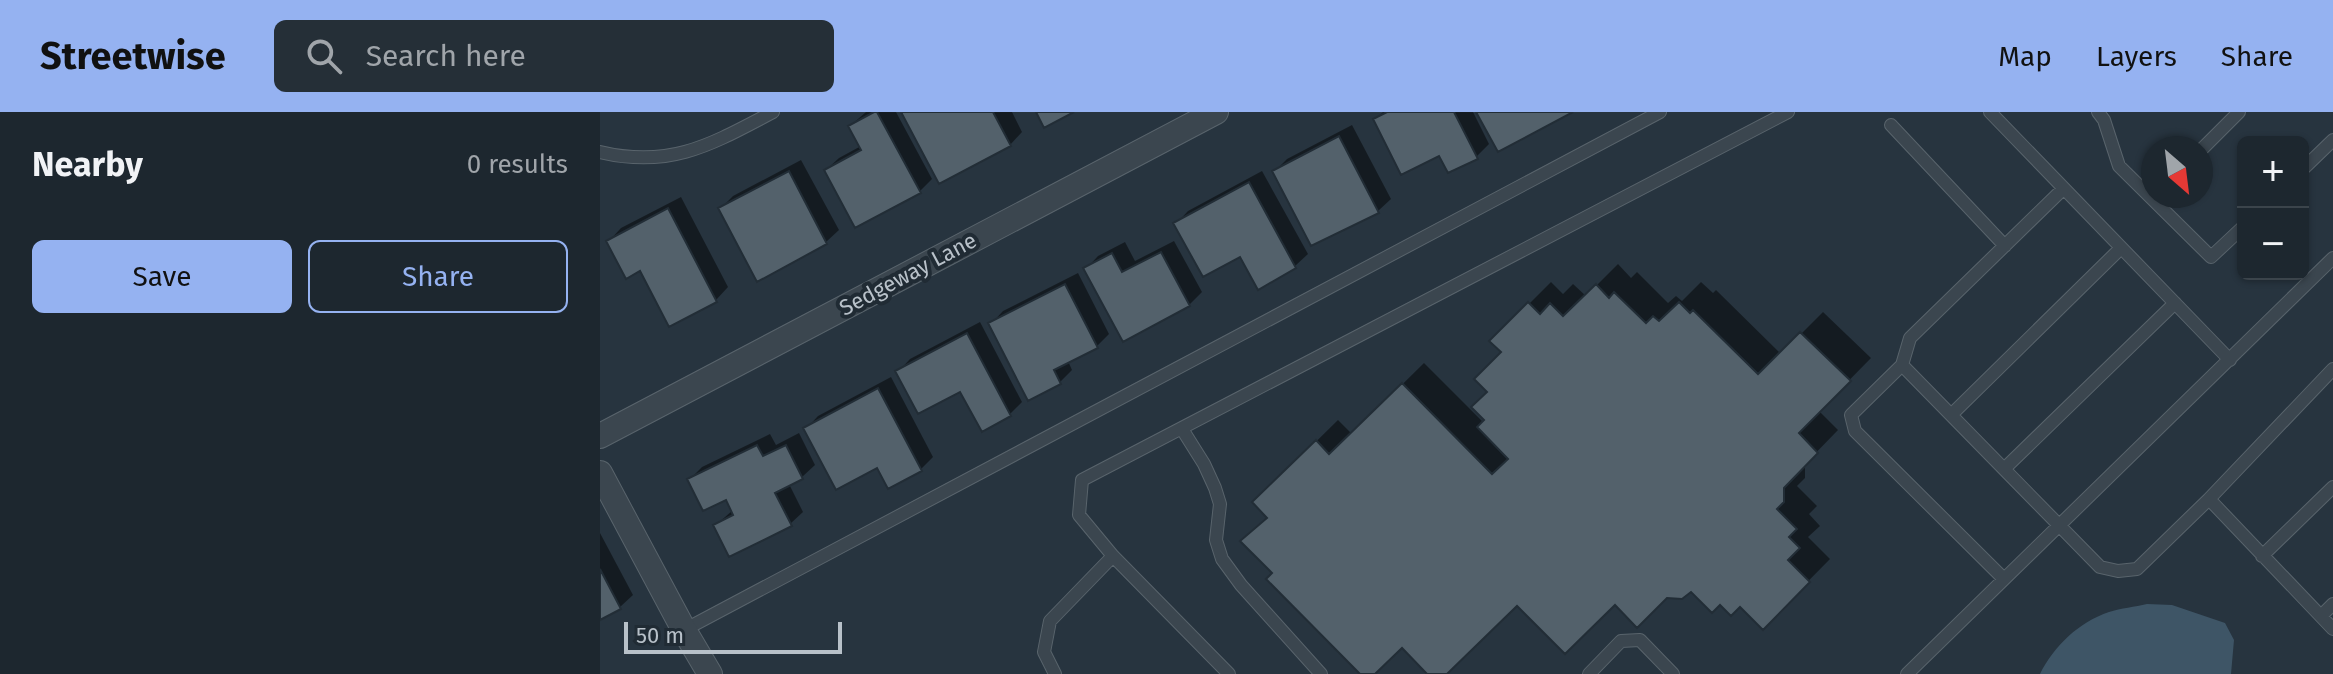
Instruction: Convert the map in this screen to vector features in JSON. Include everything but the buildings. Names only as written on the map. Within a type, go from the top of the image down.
[{"type":"street","name":"Sedgeway Lane","points":[[600,436],[1216,112]]},
{"type":"street","points":[[600,473],[710,674]]},
{"type":"lane","points":[[600,152],[621,157],[665,158],[708,146],[773,112]]},
{"type":"lane","points":[[684,630],[1660,112]]},
{"type":"lane","points":[[1229,674],[1113,556],[1079,515],[1082,480],[1788,112]]},
{"type":"lane","points":[[1990,112],[2230,360]]},
{"type":"lane","points":[[2213,138],[2239,112]]},
{"type":"lane","points":[[2105,115],[2119,166],[2141,186]]},
{"type":"lane","points":[[1891,125],[2005,246]]},
{"type":"lane","points":[[2309,163],[2333,140]]},
{"type":"lane","points":[[2004,579],[1855,431],[1851,415],[1902,365],[1910,338],[2063,189]]},
{"type":"lane","points":[[2164,208],[2211,257],[2237,233]]},
{"type":"lane","points":[[1951,415],[2121,248]]},
{"type":"lane","points":[[1907,674],[2333,258]]},
{"type":"lane","points":[[2004,469],[2175,303]]},
{"type":"lane","points":[[1902,365],[2100,567],[2118,571],[2137,569],[2209,499],[2333,369]]},
{"type":"lane","points":[[1182,429],[1215,488],[1220,512],[1216,540],[1222,559],[1241,585],[1321,674]]},
{"type":"lane","points":[[2262,556],[2333,487]]},
{"type":"lane","points":[[2209,499],[2333,629]]},
{"type":"lane","points":[[1056,674],[1044,652],[1050,621],[1113,556]]},
{"type":"lane","points":[[2321,616],[2333,604]]},
{"type":"lane","points":[[1589,674],[1621,641],[1640,640],[1673,674]]},
{"type":"water","points":[[2147,604],[2172,605],[2225,623],[2234,640],[2231,674],[2040,674],[2060,645],[2088,622],[2109,612]]}]
